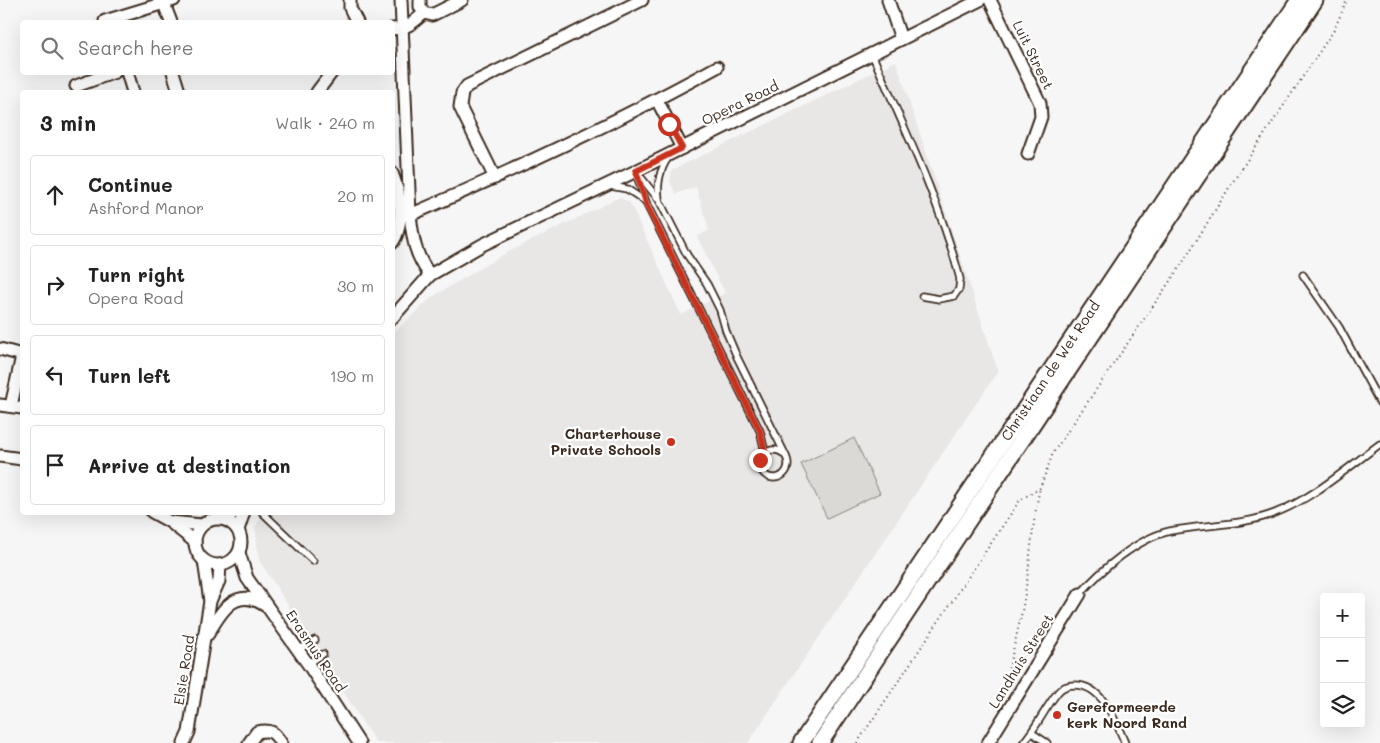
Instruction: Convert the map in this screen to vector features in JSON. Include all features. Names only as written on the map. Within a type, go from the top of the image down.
[{"type":"main road","name":"Christiaan de Wet Road","points":[[800,743],[1299,0]]},
{"type":"main road","name":"Christiaan de Wet Road","points":[[820,743],[1315,0]]},
{"type":"street","points":[[350,0],[350,8],[356,20]]},
{"type":"street","points":[[401,0],[398,29],[410,215],[413,242],[417,254],[430,275]]},
{"type":"street","points":[[420,0],[420,8],[424,13],[432,15],[462,0]]},
{"type":"street","points":[[495,178],[460,107],[462,93],[467,86],[642,0]]},
{"type":"street","points":[[888,0],[902,39]]},
{"type":"street","name":"Opera Road","points":[[395,315],[430,275],[482,245],[636,171],[980,0]]},
{"type":"street","name":"Luit Street","points":[[990,0],[1040,103],[1041,117],[1028,154]]},
{"type":"street","points":[[108,20],[169,2],[171,20]]},
{"type":"street","points":[[398,29],[415,22],[424,13]]},
{"type":"street","points":[[410,215],[495,178],[657,100],[716,67]]},
{"type":"street","points":[[76,86],[106,75]]},
{"type":"street","points":[[128,75],[133,90]]},
{"type":"street","points":[[174,75],[178,88]]},
{"type":"street","points":[[319,90],[330,75]]},
{"type":"street","points":[[657,100],[682,148]]},
{"type":"street","points":[[395,181],[400,214],[395,239]]},
{"type":"street","points":[[0,349],[20,354]]},
{"type":"street","points":[[11,406],[20,364]]},
{"type":"street","points":[[0,456],[20,459]]},
{"type":"street","points":[[157,515],[170,522],[195,542]]},
{"type":"street","points":[[223,519],[233,524],[238,530],[241,537],[241,545],[239,553],[234,559],[223,565],[213,565],[204,561],[196,551],[195,536],[202,525],[210,520],[223,519],[230,515]]},
{"type":"street","points":[[238,530],[243,515]]},
{"type":"street","points":[[170,522],[202,525]]},
{"type":"street","name":"Erasmus Road","points":[[239,553],[247,578],[308,664],[359,743]]},
{"type":"street","name":"Elsie Road","points":[[204,561],[210,602]]},
{"type":"street","name":"Erasmus Road","points":[[223,565],[247,578]]},
{"type":"street","name":"Elsie Road","points":[[184,743],[189,732],[210,602],[219,581],[223,565]]},
{"type":"street","name":"Landhuis Street","points":[[988,743],[1080,594]]},
{"type":"street","points":[[205,640],[220,613],[236,600],[251,599],[259,601],[271,610]]},
{"type":"street","points":[[249,743],[258,732],[267,730],[273,732],[281,743]]},
{"type":"lane","points":[[872,54],[939,211],[960,279],[959,289],[954,296],[939,299],[922,296]]},
{"type":"lane","points":[[659,200],[659,175],[670,154]]},
{"type":"lane","points":[[636,171],[659,200],[687,255],[708,284],[720,310],[726,331],[737,357],[786,456],[788,461],[786,470],[779,477],[770,478],[762,473],[760,460],[765,452],[774,449],[786,456]]},
{"type":"lane","points":[[636,171],[645,201],[760,431],[765,452]]},
{"type":"lane","points":[[607,185],[627,190],[645,201]]},
{"type":"lane","points":[[1303,275],[1339,327],[1380,403]]},
{"type":"lane","points":[[1080,594],[1090,582],[1139,544],[1167,532],[1253,520],[1274,514],[1299,501],[1380,444]]},
{"type":"lane","points":[[265,515],[313,561]]},
{"type":"lane","points":[[298,650],[314,640]]},
{"type":"lane","points":[[308,664],[323,654]]},
{"type":"lane","points":[[1023,743],[1032,733],[1058,692],[1072,685],[1082,685],[1096,692],[1112,716],[1124,743]]},
{"type":"lane","points":[[1032,733],[1047,743]]},
{"type":"path","points":[[1002,701],[1008,665],[1022,610],[1034,514],[1040,488],[1053,453],[1186,259],[1232,183],[1330,38],[1347,0]]},
{"type":"path","points":[[858,743],[1020,500],[1040,488]]},
{"type":"shaded area","name":"Charterhouse Private Schools","points":[[896,61],[998,371],[748,743],[376,743],[259,560],[255,527],[263,515],[395,515],[395,331],[432,297],[506,253],[620,197],[630,203],[681,315],[725,293],[697,237],[709,230],[696,187],[676,194],[670,182],[672,170]]},
{"type":"shaded area","points":[[854,438],[880,493],[827,518],[801,464]]},
{"type":"place","name":"Charterhouse Private Schools","points":[[671,442]]},
{"type":"place","name":"Gereformeerde kerk Noord Rand","points":[[1057,715]]},
{"type":"route","points":[[669,124],[682,148],[636,171],[647,206],[760,431],[765,452],[760,460]]}]
